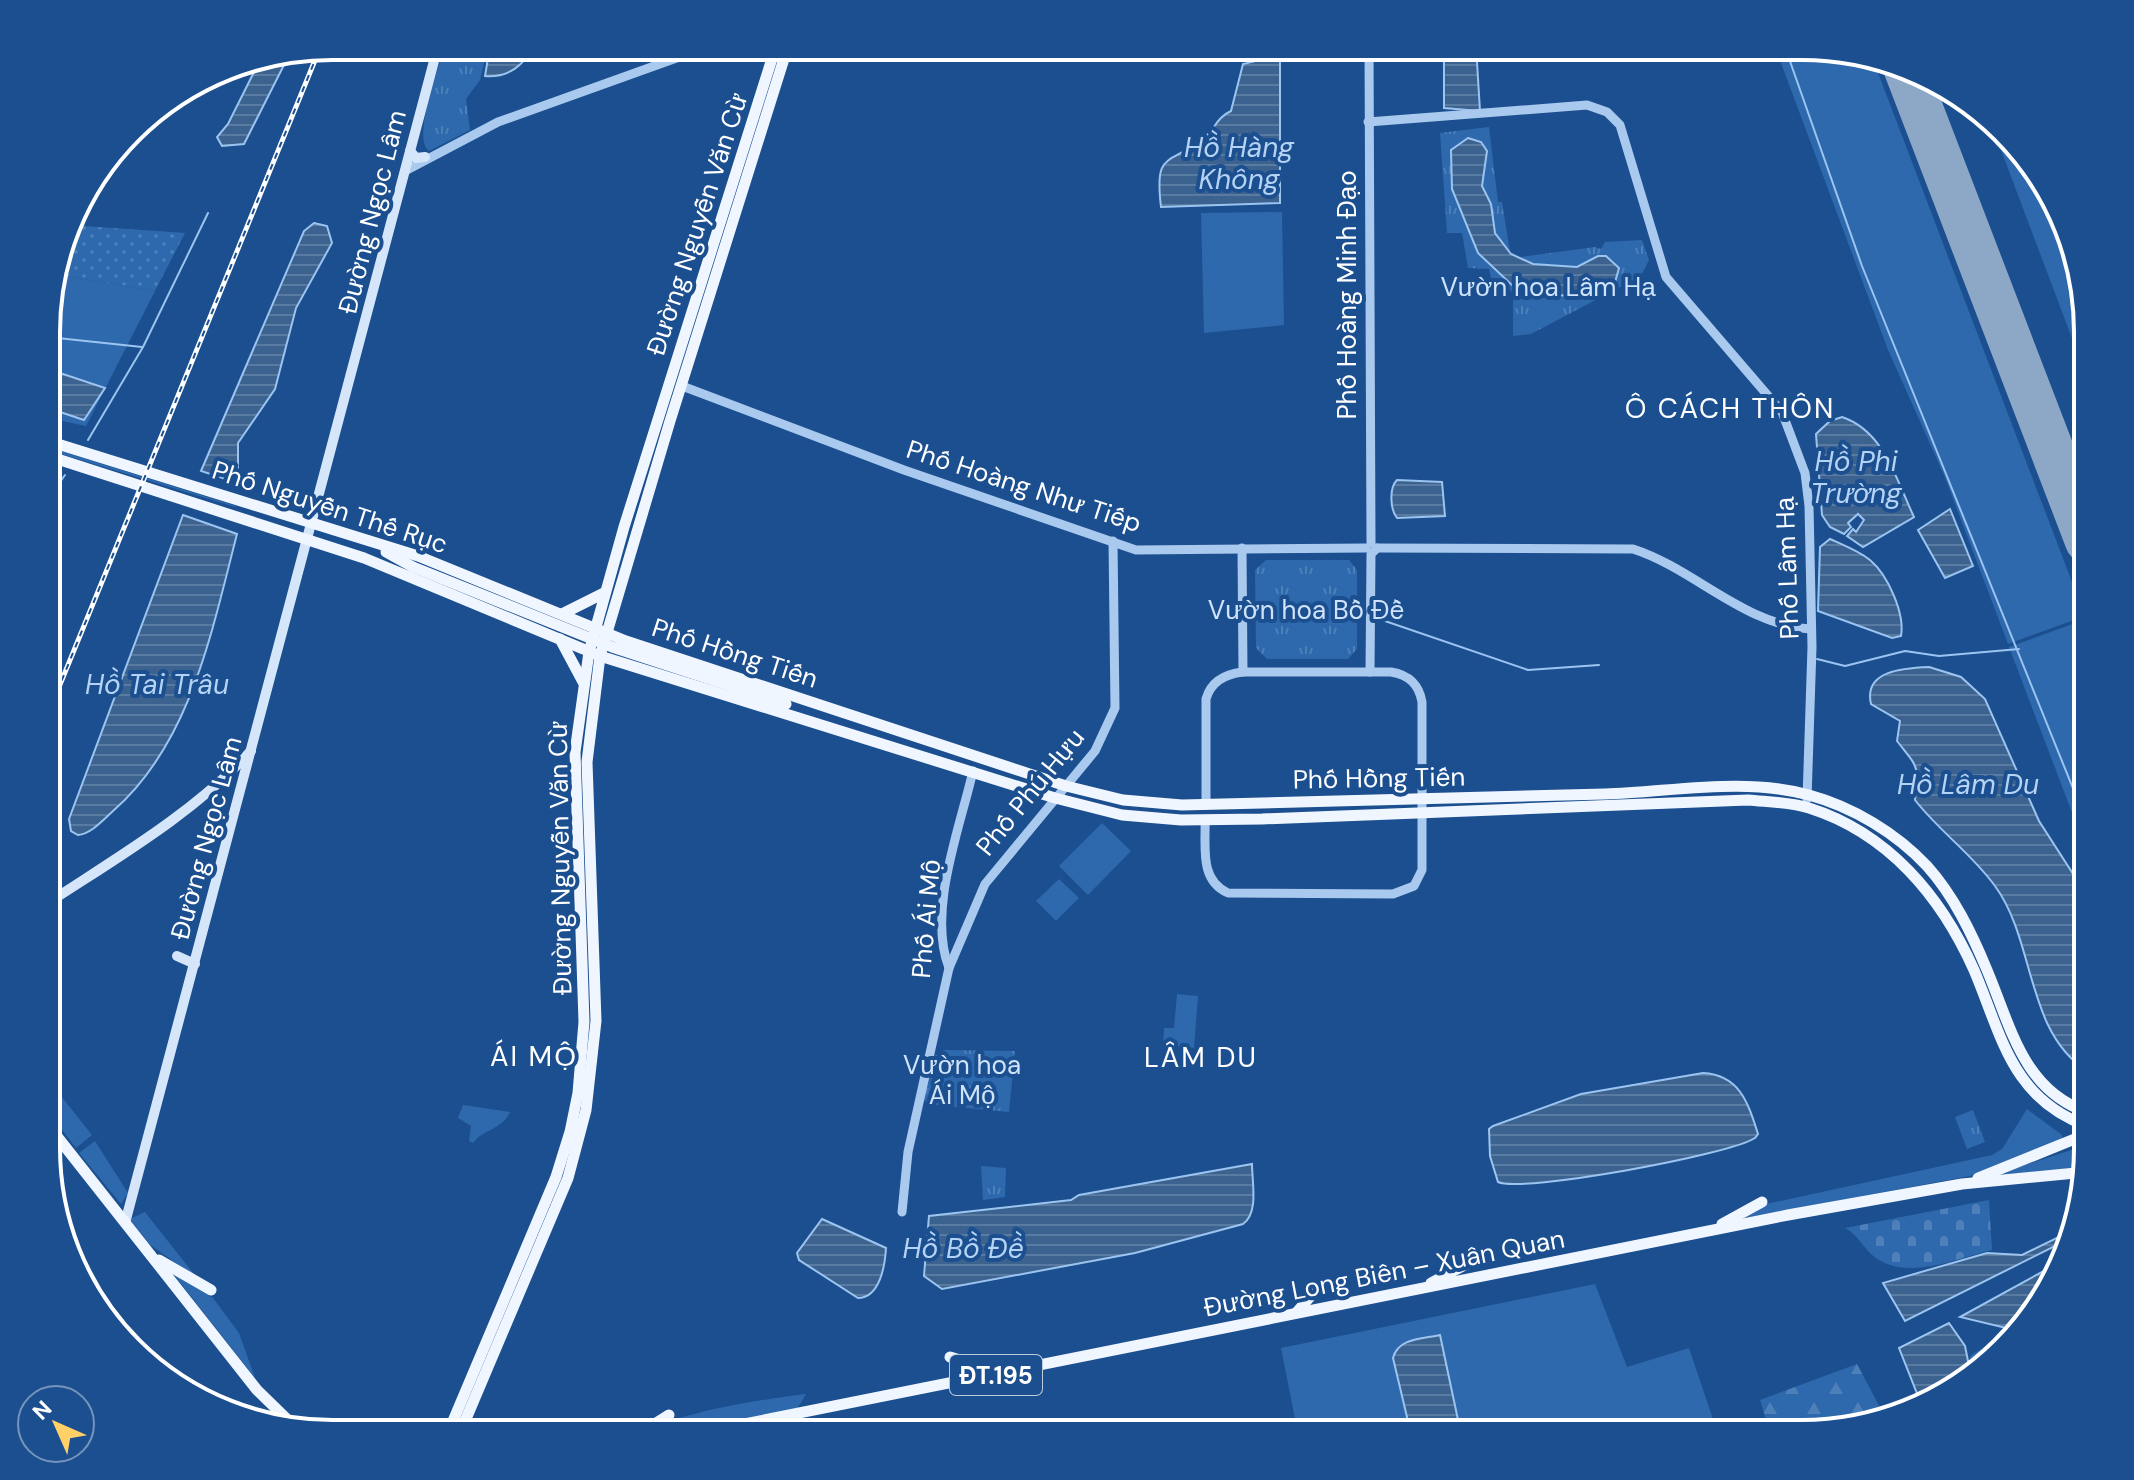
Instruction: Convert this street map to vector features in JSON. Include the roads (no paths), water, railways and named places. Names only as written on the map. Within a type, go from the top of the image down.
[{"type":"main road","name":"Đường Ngọc Lâm","points":[[125,1223],[434,61]]},
{"type":"main road","name":"Đường Nguyễn Văn Cừ","points":[[466,1419],[568,1178],[586,1110],[590,1022],[587,762],[595,654],[604,593],[771,61]]},
{"type":"main road","name":"Đường Nguyễn Văn Cừ","points":[[600,630],[682,386],[783,61]]},
{"type":"main road","points":[[410,151],[416,158],[425,157]]},
{"type":"main road","name":"Phố Nguyễn Thế Rục","points":[[60,445],[448,567],[600,630]]},
{"type":"main road","name":"Phố Nguyễn Thế Rục","points":[[60,460],[364,558],[595,654]]},
{"type":"main road","points":[[369,542],[413,567],[602,644],[786,704],[820,723]]},
{"type":"main road","points":[[364,558],[413,567]]},
{"type":"main road","points":[[562,614],[604,593]]},
{"type":"main road","name":"Phố Hồng Tiến","points":[[600,630],[1066,786],[1123,800],[1206,805],[1553,796],[1744,787],[1807,801],[1878,843],[1932,894],[1974,969],[2014,1068],[2036,1087]]},
{"type":"main road","points":[[560,639],[584,682]]},
{"type":"main road","name":"Đường Nguyễn Văn Cừ","points":[[454,1419],[556,1177],[578,1093],[590,1022],[575,752],[584,682],[595,654]]},
{"type":"main road","name":"Phố Hồng Tiến","points":[[595,654],[1055,798],[1122,815],[1205,820],[1748,800],[1807,801]]},
{"type":"main road","points":[[786,704],[826,706]]},
{"type":"main road","points":[[61,895],[169,822],[224,779],[252,750]]},
{"type":"main road","points":[[224,779],[242,786]]},
{"type":"main road","points":[[177,956],[195,964]]},
{"type":"main road","points":[[2036,1087],[2073,1105]]},
{"type":"main road","points":[[2036,1087],[2066,1117],[2073,1120]]},
{"type":"main road","points":[[2065,1144],[2070,1128],[2066,1117]]},
{"type":"main road","points":[[1962,1184],[2073,1140]]},
{"type":"main road","points":[[61,1142],[264,1399],[282,1415]]},
{"type":"main road","name":"Đường Long Biên – Xuân Quan","points":[[768,1419],[1711,1230],[1962,1184],[2072,1173]]},
{"type":"main road","points":[[1711,1230],[1762,1202]]},
{"type":"main road","points":[[1422,1288],[1487,1253]]},
{"type":"main road","points":[[151,1256],[211,1290]]},
{"type":"main road","points":[[1297,1312],[1321,1284]]},
{"type":"main road","points":[[950,1357],[1003,1373]]},
{"type":"main road","points":[[662,1419],[669,1415]]},
{"type":"street","points":[[405,171],[425,157],[498,122],[668,61]]},
{"type":"street","name":"Phố Hoàng Minh Đạo","points":[[1369,61],[1370,672]]},
{"type":"street","name":"Phố Lâm Hạ","points":[[1368,122],[1587,105],[1615,119],[1629,148],[1666,277],[1775,402],[1792,433],[1805,473],[1809,506],[1811,629],[1807,801]]},
{"type":"street","name":"Phố Hoàng Như Tiếp","points":[[682,386],[904,470],[1136,550],[1633,549],[1665,562],[1760,617],[1789,627],[1811,629]]},
{"type":"street","name":"Phố Phú Hựu","points":[[949,968],[985,884],[1095,751],[1115,708],[1113,541]]},
{"type":"street","points":[[1242,548],[1243,672]]},
{"type":"street","points":[[1205,820],[1207,874],[1215,886],[1228,893],[1393,894],[1407,890],[1419,881],[1422,813],[1420,693],[1402,675],[1370,672],[1243,672],[1219,679],[1207,695],[1206,805]]},
{"type":"street","name":"Phố Ái Mộ","points":[[902,1212],[908,1152],[949,968],[944,954],[945,882],[973,771]]},
{"type":"water","points":[[488,61],[524,61],[501,75],[485,76]]},
{"type":"water","name":"Hồ Hàng Không","points":[[1280,61],[1280,203],[1161,207],[1159,189],[1162,167],[1205,137],[1231,111],[1243,64]]},
{"type":"water","points":[[1444,61],[1477,61],[1480,111],[1444,108]]},
{"type":"water","points":[[284,64],[244,144],[222,146],[217,137],[228,124],[254,72]]},
{"type":"water","points":[[1468,138],[1481,142],[1487,151],[1482,186],[1491,204],[1495,233],[1511,254],[1533,264],[1577,267],[1598,256],[1606,256],[1619,268],[1614,286],[1596,294],[1577,296],[1527,294],[1514,287],[1478,253],[1452,189],[1451,150]]},
{"type":"water","points":[[314,223],[327,226],[332,243],[296,308],[275,389],[238,443],[238,483],[201,471],[304,231]]},
{"type":"water","points":[[60,373],[105,388],[84,420],[60,412]]},
{"type":"water","name":"Hồ Phi Trường","points":[[1842,417],[1868,433],[1878,445],[1914,517],[1863,547],[1847,536],[1853,529],[1856,532],[1864,520],[1858,514],[1848,523],[1851,527],[1844,534],[1830,527],[1822,515],[1816,434],[1830,421]]},
{"type":"water","points":[[1397,480],[1442,482],[1445,516],[1397,518],[1391,499]]},
{"type":"water","points":[[1950,509],[1973,566],[1945,578],[1918,530]]},
{"type":"water","name":"Hồ Tai Trâu","points":[[183,515],[237,534],[195,683],[162,753],[140,784],[92,829],[78,835],[71,831],[69,819]]},
{"type":"water","name":"Hồ Phi Trường","points":[[1830,539],[1866,557],[1883,575],[1898,606],[1901,636],[1892,638],[1818,611],[1820,547]]},
{"type":"water","name":"Hồ Lâm Du","points":[[1929,667],[1961,677],[1985,699],[2039,821],[2073,874],[2073,1059],[2052,1033],[2041,1010],[2008,908],[1976,863],[1915,800],[1915,767],[1897,741],[1900,721],[1871,704],[1873,684],[1888,673]]},
{"type":"water","points":[[1703,1073],[1726,1079],[1741,1093],[1758,1134],[1755,1138],[1707,1154],[1626,1170],[1545,1182],[1498,1182],[1490,1156],[1489,1129],[1493,1126],[1581,1094]]},
{"type":"water","name":"Hồ Bồ Đề","points":[[1252,1164],[1253,1205],[1243,1224],[1135,1253],[942,1289],[924,1276],[929,1216],[1071,1200],[1079,1195]]},
{"type":"water","points":[[822,1219],[886,1248],[880,1279],[872,1293],[858,1298],[799,1260],[797,1253]]},
{"type":"water","points":[[2058,1237],[2055,1246],[1905,1321],[1883,1283],[1987,1253],[2022,1255]]},
{"type":"water","points":[[2044,1271],[2006,1328],[1960,1317]]},
{"type":"water","points":[[1949,1323],[1965,1346],[1968,1363],[1917,1394],[1899,1348]]},
{"type":"water","points":[[1440,1335],[1458,1420],[1408,1420],[1393,1358],[1405,1343]]},
{"type":"waterway","points":[[1790,61],[1862,266],[2073,788]]},
{"type":"waterway","points":[[88,440],[143,347],[208,213]]},
{"type":"waterway","points":[[60,338],[142,347]]},
{"type":"waterway","points":[[60,482],[65,475]]},
{"type":"waterway","points":[[1382,620],[1528,670],[1599,665]]},
{"type":"waterway","points":[[1817,659],[1845,666],[1905,651],[1939,656],[2019,649]]},
{"type":"railway","points":[[60,684],[315,61]]},
{"type":"district","name":"Ô CÁCH THÔN","points":[[1730,408]]},
{"type":"district","name":"ÁI MỘ","points":[[534,1056]]},
{"type":"district","name":"LÂM DU","points":[[1201,1057]]},
{"type":"park label","name":"Vườn hoa Lâm Hạ","points":[[1548,287]]},
{"type":"park label","name":"Vườn hoa Bồ Đề","points":[[1306,610]]},
{"type":"park label","name":"Vườn hoa Ái Mộ","points":[[962,1080]]}]
